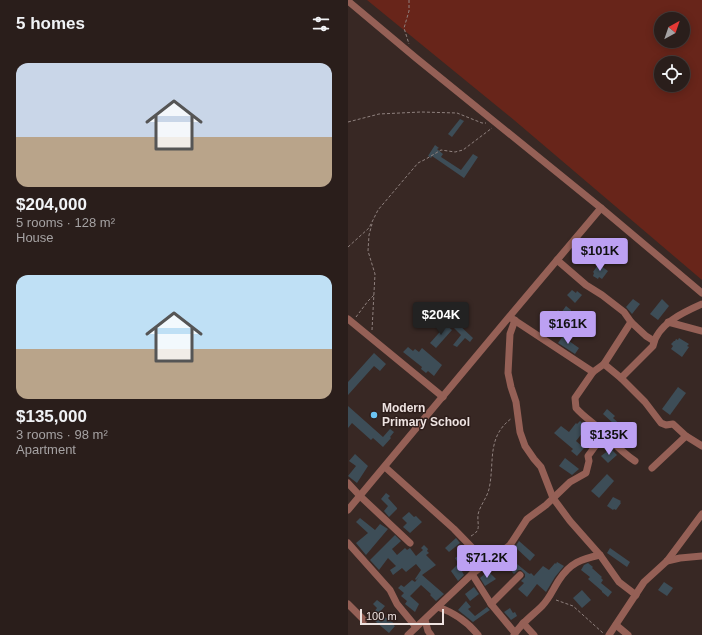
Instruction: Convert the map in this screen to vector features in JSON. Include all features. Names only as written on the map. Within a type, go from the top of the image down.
[{"type":"street","points":[[348,1],[601,208],[702,293]]},
{"type":"street","points":[[348,510],[443,397],[512,319],[601,208]]},
{"type":"street","points":[[558,260],[586,285],[602,294],[624,312],[631,322],[646,336],[654,341]]},
{"type":"street","points":[[621,378],[653,346],[654,341],[668,322],[702,304]]},
{"type":"street","points":[[512,319],[594,372]]},
{"type":"street","points":[[512,319],[508,373],[516,402],[517,414],[525,446],[544,471],[553,498],[570,521],[600,555],[619,582],[636,595]]},
{"type":"street","points":[[350,321],[443,397]]},
{"type":"street","points":[[631,322],[604,364],[594,372],[575,398],[576,408],[622,453],[635,461]]},
{"type":"street","points":[[668,322],[702,331]]},
{"type":"street","points":[[604,364],[621,378],[645,402],[661,423],[666,425],[673,424],[686,436],[702,446]]},
{"type":"street","points":[[408,635],[472,574],[510,545],[527,520],[570,482],[586,473],[589,461],[588,456],[604,434]]},
{"type":"street","points":[[652,468],[686,436]]},
{"type":"street","points":[[385,467],[461,536],[487,563]]},
{"type":"street","points":[[348,483],[410,543]]},
{"type":"street","points":[[609,635],[644,582],[667,561],[702,514]]},
{"type":"street","points":[[348,543],[390,590],[397,604],[416,628]]},
{"type":"street","points":[[472,574],[491,604],[514,634],[523,623],[549,598],[558,581],[575,562],[600,555]]},
{"type":"street","points":[[667,561],[697,555],[702,556]]},
{"type":"street","points":[[491,604],[520,575]]},
{"type":"street","points":[[348,604],[364,620]]},
{"type":"street","points":[[438,607],[450,611],[471,627],[478,635]]},
{"type":"street","points":[[425,620],[428,631],[431,635]]},
{"type":"street","points":[[523,623],[534,635]]},
{"type":"street","points":[[616,625],[628,635]]},
{"type":"path","points":[[409,0],[409,11],[404,28],[409,44]]},
{"type":"path","points":[[348,122],[379,114],[421,112],[457,113],[482,123],[497,123]]},
{"type":"path","points":[[348,247],[372,223],[381,206],[418,163],[441,150],[455,152],[463,150],[483,136],[497,123]]},
{"type":"path","points":[[371,338],[374,274],[368,251],[368,243],[372,223]]},
{"type":"path","points":[[350,321],[374,295]]},
{"type":"path","points":[[461,536],[471,536],[476,534],[478,528],[478,514],[489,490],[496,434],[517,414]]},
{"type":"path","points":[[549,598],[562,601],[573,606],[604,635]]},
{"type":"shaded area","points":[[367,0],[702,0],[702,280],[514,120]]},
{"type":"building","points":[[460,119],[464,121],[452,137],[448,134]]},
{"type":"building","points":[[435,145],[443,154],[441,157],[461,170],[473,154],[478,157],[464,178],[432,156],[431,158],[428,156]]},
{"type":"building","points":[[598,265],[608,271],[602,279],[599,277],[598,279],[593,276],[593,272]]},
{"type":"building","points":[[572,290],[576,293],[577,291],[582,295],[575,303],[567,295]]},
{"type":"building","points":[[633,299],[640,304],[632,314],[626,307]]},
{"type":"building","points":[[662,299],[669,306],[658,320],[650,314]]},
{"type":"building","points":[[566,306],[571,310],[571,312],[556,326],[558,327],[553,333],[550,330],[552,327],[549,324],[554,319],[552,317],[558,310],[561,313]]},
{"type":"building","points":[[457,323],[473,338],[470,342],[465,338],[457,347],[453,345],[461,335],[453,327]]},
{"type":"building","points":[[446,325],[452,330],[436,348],[430,343]]},
{"type":"building","points":[[563,336],[579,348],[575,354],[558,343]]},
{"type":"building","points":[[679,338],[689,344],[687,346],[689,347],[682,357],[671,349],[673,346],[671,344]]},
{"type":"building","points":[[408,347],[413,351],[415,349],[419,352],[422,348],[442,365],[434,376],[428,371],[426,373],[421,369],[422,367],[403,352]]},
{"type":"building","points":[[374,353],[386,364],[380,371],[374,366],[348,395],[348,382]]},
{"type":"building","points":[[678,387],[686,393],[670,415],[662,409]]},
{"type":"building","points":[[348,406],[383,437],[390,429],[394,432],[383,447],[373,438],[371,440],[352,423],[348,428]]},
{"type":"building","points":[[607,409],[615,416],[613,418],[635,438],[629,444],[619,435],[617,436],[608,429],[613,423],[603,414]]},
{"type":"building","points":[[580,421],[587,427],[576,441],[584,448],[577,456],[571,451],[573,449],[554,433],[561,426],[569,432],[576,423],[577,424]]},
{"type":"building","points":[[609,450],[612,450],[617,455],[608,463],[601,456]]},
{"type":"building","points":[[355,454],[368,466],[357,483],[348,476],[356,466],[349,461]]},
{"type":"building","points":[[565,458],[579,469],[572,475],[559,466]]},
{"type":"building","points":[[607,474],[614,481],[599,498],[591,491]]},
{"type":"building","points":[[386,493],[390,496],[388,498],[397,508],[389,517],[384,511],[388,506],[381,499]]},
{"type":"building","points":[[613,497],[621,501],[616,510],[613,510],[607,506]]},
{"type":"building","points":[[409,512],[422,522],[410,533],[403,527],[407,523],[402,518]]},
{"type":"building","points":[[360,518],[375,530],[380,524],[388,529],[366,555],[356,543],[368,533],[356,522]]},
{"type":"building","points":[[395,535],[401,541],[392,549],[397,555],[405,548],[407,550],[410,548],[416,556],[423,550],[421,548],[424,545],[428,549],[427,551],[429,553],[426,555],[436,565],[422,575],[444,594],[436,601],[421,585],[410,596],[419,604],[415,612],[405,604],[407,601],[401,596],[404,593],[398,588],[401,585],[404,587],[412,580],[415,582],[419,577],[416,580],[415,579],[421,570],[416,564],[406,572],[402,568],[393,575],[390,570],[396,566],[388,558],[379,570],[370,560]]},
{"type":"building","points":[[456,538],[460,543],[449,552],[445,548]]},
{"type":"building","points":[[519,541],[535,555],[530,561],[515,547]]},
{"type":"building","points":[[610,548],[630,562],[627,567],[607,553]]},
{"type":"building","points":[[467,551],[472,555],[460,566],[455,558],[461,554],[463,556]]},
{"type":"building","points":[[557,562],[564,566],[546,592],[537,584],[527,597],[518,589],[524,583],[521,581],[525,577],[525,574],[521,570],[518,570],[514,574],[512,572],[513,568],[517,564],[534,576],[543,566],[549,570]]},
{"type":"building","points":[[588,563],[602,577],[601,578],[603,580],[601,583],[612,592],[608,597],[588,579],[590,577],[581,570],[584,565]]},
{"type":"building","points":[[458,564],[464,575],[458,581],[451,571]]},
{"type":"building","points":[[488,571],[496,579],[485,586],[480,578]]},
{"type":"building","points":[[664,582],[673,588],[667,596],[658,590]]},
{"type":"building","points":[[474,587],[479,594],[470,601],[465,594]]},
{"type":"building","points":[[582,590],[591,600],[582,608],[573,598]]},
{"type":"building","points":[[377,600],[385,606],[379,613],[395,624],[389,633],[370,617],[377,608],[373,604]]},
{"type":"building","points":[[466,601],[471,607],[468,609],[475,616],[487,607],[490,610],[473,622],[458,610]]},
{"type":"building","points":[[510,608],[517,616],[511,620],[504,612]]},
{"type":"place","name":"Modern Primary School","points":[[374,415]]}]
